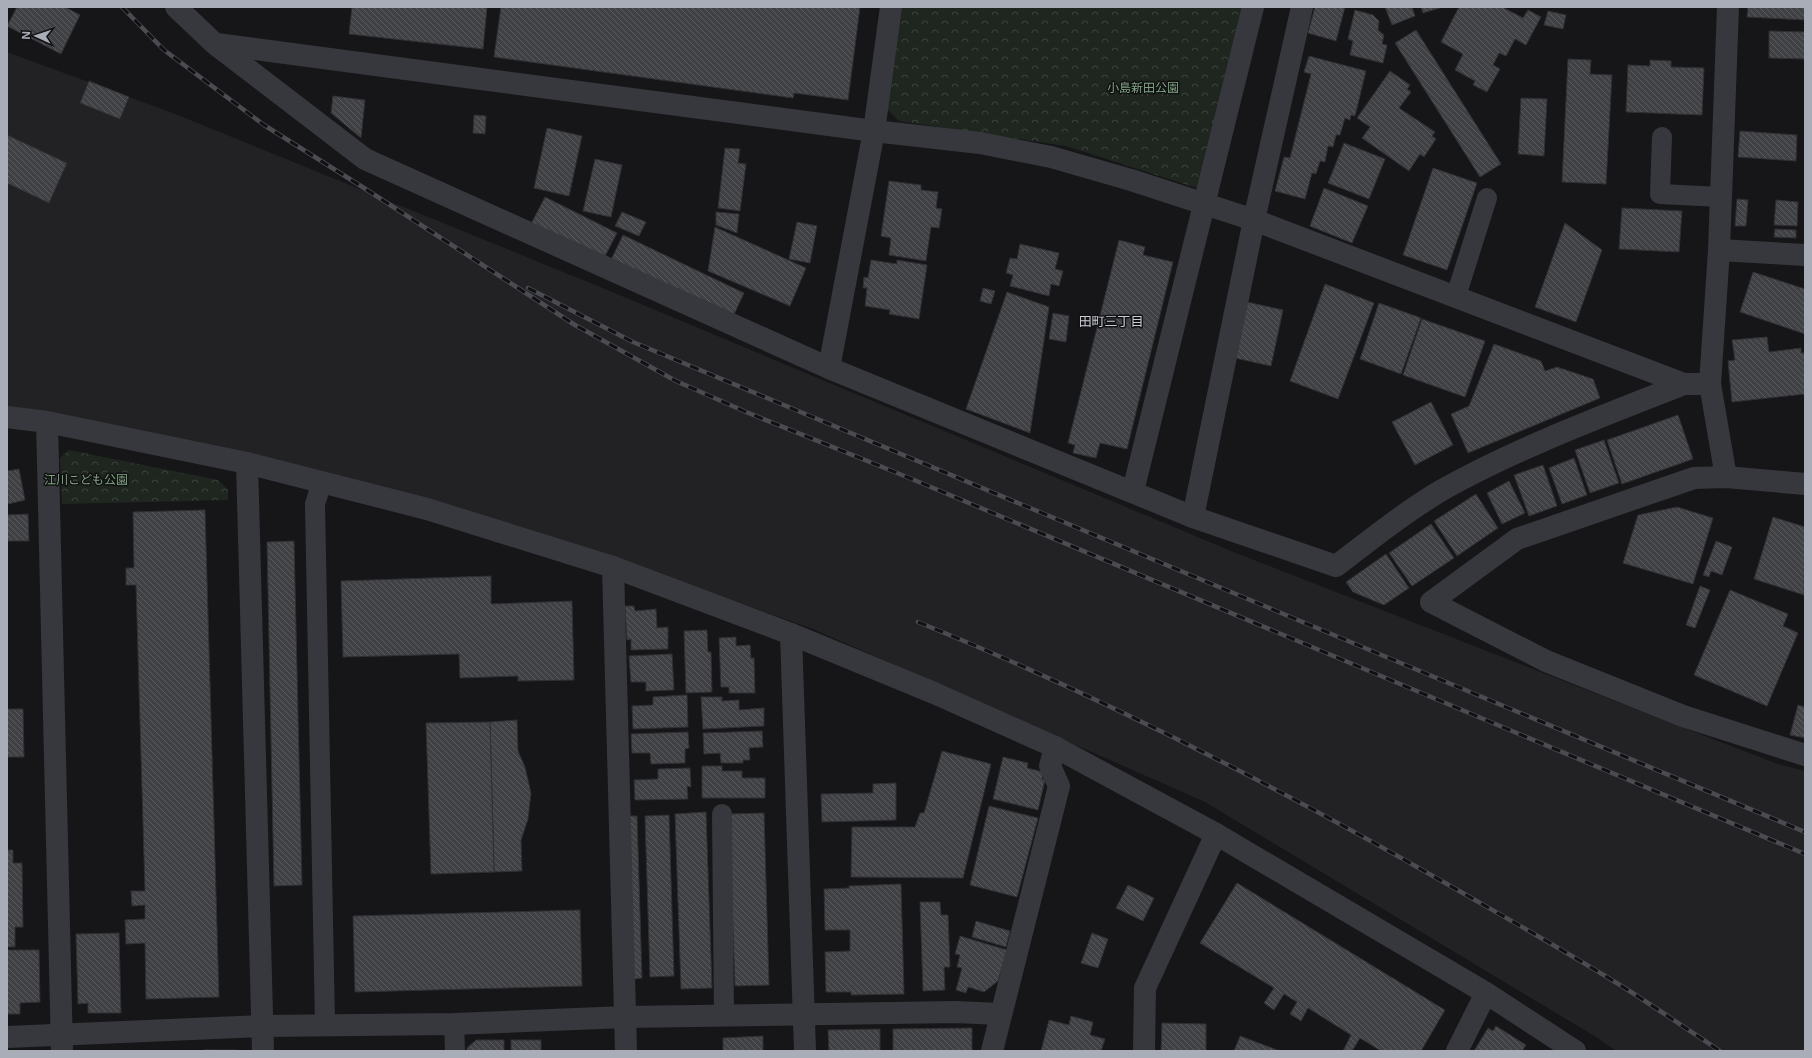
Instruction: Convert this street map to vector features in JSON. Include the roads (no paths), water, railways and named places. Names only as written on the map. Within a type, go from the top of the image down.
[{"type":"street","points":[[176,7],[215,44],[365,159],[829,368],[1193,516],[1336,566],[1394,522],[1442,491],[1524,450],[1586,422],[1684,384]]},
{"type":"street","points":[[829,368],[874,131],[891,7]]},
{"type":"street","points":[[1133,491],[1253,7]]},
{"type":"street","points":[[1193,516],[1254,220],[1302,7]]},
{"type":"street","points":[[1726,477],[1710,384],[1719,250],[1728,7]]},
{"type":"street","points":[[215,44],[874,131],[980,143],[1051,157],[1254,220],[1684,384],[1710,384]]},
{"type":"street","points":[[1719,250],[1805,255]]},
{"type":"street","points":[[7,417],[47,422],[247,463],[427,510],[613,567],[791,634],[934,693],[1055,747],[1216,834],[1486,993],[1575,1051]]},
{"type":"street","points":[[47,422],[62,1043]]},
{"type":"street","points":[[247,463],[263,1051]]},
{"type":"street","points":[[1805,484],[1726,477],[1694,478],[1517,539],[1431,602],[1546,661],[1683,716],[1805,755]]},
{"type":"street","points":[[613,567],[626,1051]]},
{"type":"street","points":[[791,634],[805,1051]]},
{"type":"street","points":[[992,1051],[1059,786],[1050,766],[1055,747]]},
{"type":"street","points":[[1144,1051],[1146,988],[1216,834]]},
{"type":"street","points":[[1458,1051],[1486,993]]},
{"type":"street","points":[[7,1037],[62,1043],[262,1026],[454,1024],[804,1014],[955,1012],[1001,1014]]},
{"type":"lane","points":[[1662,137],[1660,194],[1721,198]]},
{"type":"lane","points":[[1456,296],[1487,198]]},
{"type":"lane","points":[[322,482],[315,504],[325,1025]]},
{"type":"lane","points":[[722,814],[724,1016]]},
{"type":"lane","points":[[454,1024],[455,1051]]},
{"type":"railway","points":[[122,7],[164,50],[264,125],[575,325],[676,381],[746,412],[907,477],[1805,854]]},
{"type":"railway","points":[[528,288],[633,342],[1805,832]]},
{"type":"railway","points":[[918,622],[1054,680],[1187,744],[1318,812],[1538,936],[1628,990],[1720,1051]]},
{"type":"district","name":"田町三丁目","points":[[1111,321]]},
{"type":"park label","name":"小島新田公園","points":[[1143,87]]},
{"type":"park label","name":"江川こども公園","points":[[86,479]]}]
